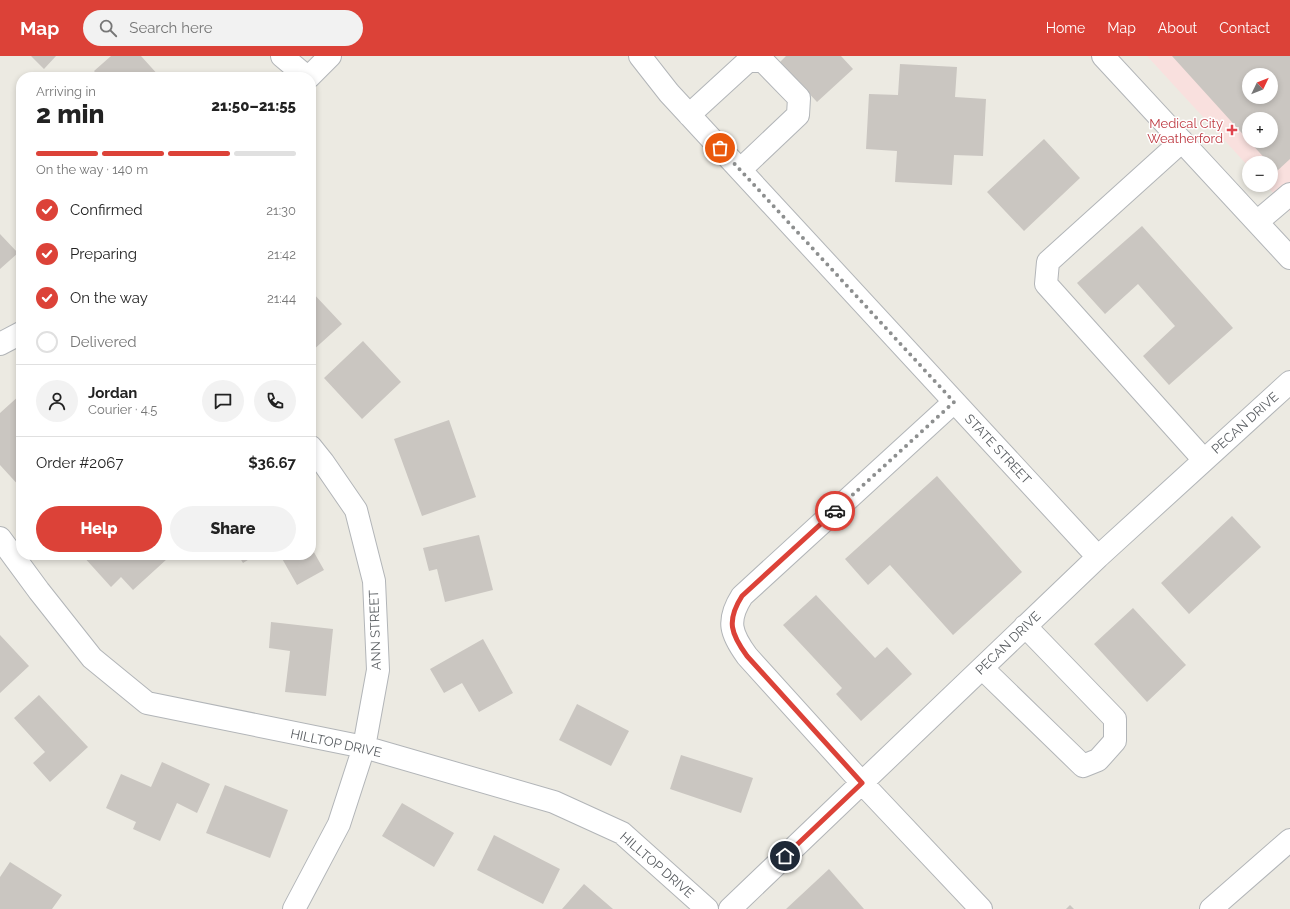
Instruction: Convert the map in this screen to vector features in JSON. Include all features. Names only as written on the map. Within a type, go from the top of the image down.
[{"type":"street","points":[[282,56],[302,72]]},
{"type":"street","points":[[313,72],[330,56]]},
{"type":"street","name":"STATE STREET","points":[[640,56],[668,93],[1098,557]]},
{"type":"street","points":[[1103,56],[1290,258]]},
{"type":"street","points":[[689,115],[748,61],[763,61],[799,98],[798,115],[740,170]]},
{"type":"street","points":[[1182,140],[1048,262],[1046,284],[1204,460]]},
{"type":"street","points":[[1257,222],[1290,194]]},
{"type":"street","points":[[0,344],[16,336]]},
{"type":"street","name":"PECAN DRIVE","points":[[730,909],[1098,557],[1290,382]]},
{"type":"street","points":[[954,402],[742,596],[735,607],[732,619],[733,632],[738,643],[747,656],[862,783],[981,909]]},
{"type":"street","name":"ANN STREET","points":[[294,909],[339,824],[364,748],[378,670],[374,581],[356,510],[316,453]]},
{"type":"street","name":"HILLTOP DRIVE","points":[[0,538],[16,560]]},
{"type":"street","name":"HILLTOP DRIVE","points":[[16,560],[92,658],[147,703],[364,748],[554,802],[622,833],[707,909]]},
{"type":"street","points":[[982,668],[1083,766],[1098,760],[1114,741],[1115,719],[1025,626]]},
{"type":"street","points":[[1211,909],[1290,840]]},
{"type":"shaded area","name":"Medical City Weatherford","points":[[1147,56],[1290,56],[1290,212],[1272,192],[1278,192],[1278,156],[1242,156],[1242,159]]},
{"type":"building","points":[[31,56],[56,56],[44,69]]},
{"type":"building","points":[[111,56],[141,56],[155,72],[95,72],[94,71]]},
{"type":"building","points":[[786,56],[841,56],[853,69],[817,102],[780,62]]},
{"type":"building","name":"Medical City Weatherford","points":[[1172,56],[1290,56],[1290,159],[1278,170],[1278,156],[1263,156],[1255,148],[1278,148],[1278,112],[1242,112],[1242,133]]},
{"type":"building","points":[[900,64],[957,67],[955,97],[986,99],[983,156],[954,155],[952,185],[895,182],[897,151],[866,149],[869,94],[898,95]]},
{"type":"building","points":[[1044,139],[1080,178],[1024,231],[987,192]]},
{"type":"building","points":[[1142,226],[1233,328],[1169,385],[1143,356],[1175,326],[1138,284],[1105,314],[1077,283]]},
{"type":"building","points":[[0,234],[16,251],[16,255],[0,269]]},
{"type":"building","points":[[316,296],[342,324],[316,347]]},
{"type":"building","points":[[363,341],[401,382],[362,419],[324,378]]},
{"type":"building","points":[[16,399],[16,483],[0,465],[0,413]]},
{"type":"building","points":[[449,420],[476,497],[422,516],[394,439]]},
{"type":"building","points":[[937,476],[1022,572],[953,635],[890,565],[868,585],[845,559]]},
{"type":"building","points":[[1232,516],[1261,547],[1189,614],[1161,583]]},
{"type":"building","points":[[479,535],[493,590],[445,602],[437,569],[429,571],[423,548]]},
{"type":"building","points":[[316,556],[324,570],[297,585],[283,560],[316,560]]},
{"type":"building","points":[[87,560],[166,560],[133,590],[121,577],[111,587]]},
{"type":"building","points":[[241,560],[248,560],[243,563]]},
{"type":"building","points":[[816,595],[875,658],[887,647],[912,674],[861,721],[836,694],[842,688],[783,625]]},
{"type":"building","points":[[1133,608],[1186,665],[1147,702],[1094,644]]},
{"type":"building","points":[[271,622],[333,629],[326,696],[285,692],[290,651],[269,648]]},
{"type":"building","points":[[0,635],[29,666],[0,693]]},
{"type":"building","points":[[483,639],[513,693],[479,712],[462,683],[444,693],[430,669]]},
{"type":"building","points":[[39,695],[88,747],[50,782],[33,763],[45,752],[14,718]]},
{"type":"building","points":[[577,704],[629,731],[611,766],[559,740]]},
{"type":"building","points":[[681,755],[753,778],[741,813],[670,789]]},
{"type":"building","points":[[162,762],[210,784],[197,813],[177,803],[160,841],[133,829],[136,822],[106,808],[121,774],[151,787]]},
{"type":"building","points":[[225,785],[288,810],[270,858],[206,833]]},
{"type":"building","points":[[402,803],[454,833],[434,867],[382,836]]},
{"type":"building","points":[[494,835],[560,869],[543,904],[477,870]]},
{"type":"building","points":[[10,862],[62,895],[52,909],[0,909],[0,877]]},
{"type":"building","points":[[829,869],[864,909],[786,909]]},
{"type":"building","points":[[584,884],[613,909],[562,909]]},
{"type":"building","points":[[1070,905],[1074,909],[1066,909]]},
{"type":"way so far","points":[[720,148],[954,402],[835,511]]},
{"type":"place","name":"Medical City Weatherford","points":[[1232,130]]},
{"type":"route","points":[[785,856],[862,783],[747,656],[738,643],[733,632],[732,619],[735,607],[742,596],[835,511]]}]
